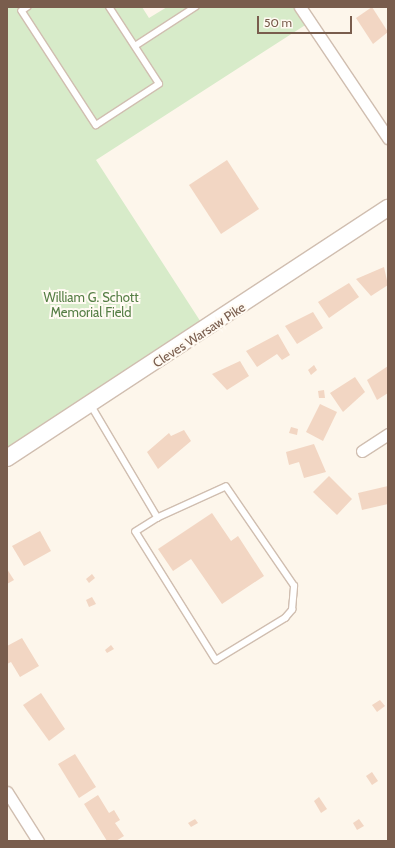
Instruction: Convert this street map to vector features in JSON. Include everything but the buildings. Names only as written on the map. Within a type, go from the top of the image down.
[{"type":"street","points":[[300,7],[388,138]]},
{"type":"street","name":"Cleves Warsaw Pike","points":[[7,458],[91,405],[388,208]]},
{"type":"street","points":[[362,451],[388,434]]},
{"type":"street","points":[[7,792],[38,841]]},
{"type":"lane","points":[[28,7],[22,11],[96,125],[159,84],[109,7]]},
{"type":"lane","points":[[134,46],[195,7]]},
{"type":"lane","points":[[91,405],[158,518]]},
{"type":"lane","points":[[226,487],[294,586],[292,610],[285,618],[216,660],[136,532],[158,518],[226,487]]},
{"type":"green space","name":"William G. Schott Memorial Field","points":[[7,7],[142,7],[149,18],[167,7],[300,7],[310,22],[96,160],[206,330],[7,458]]}]
